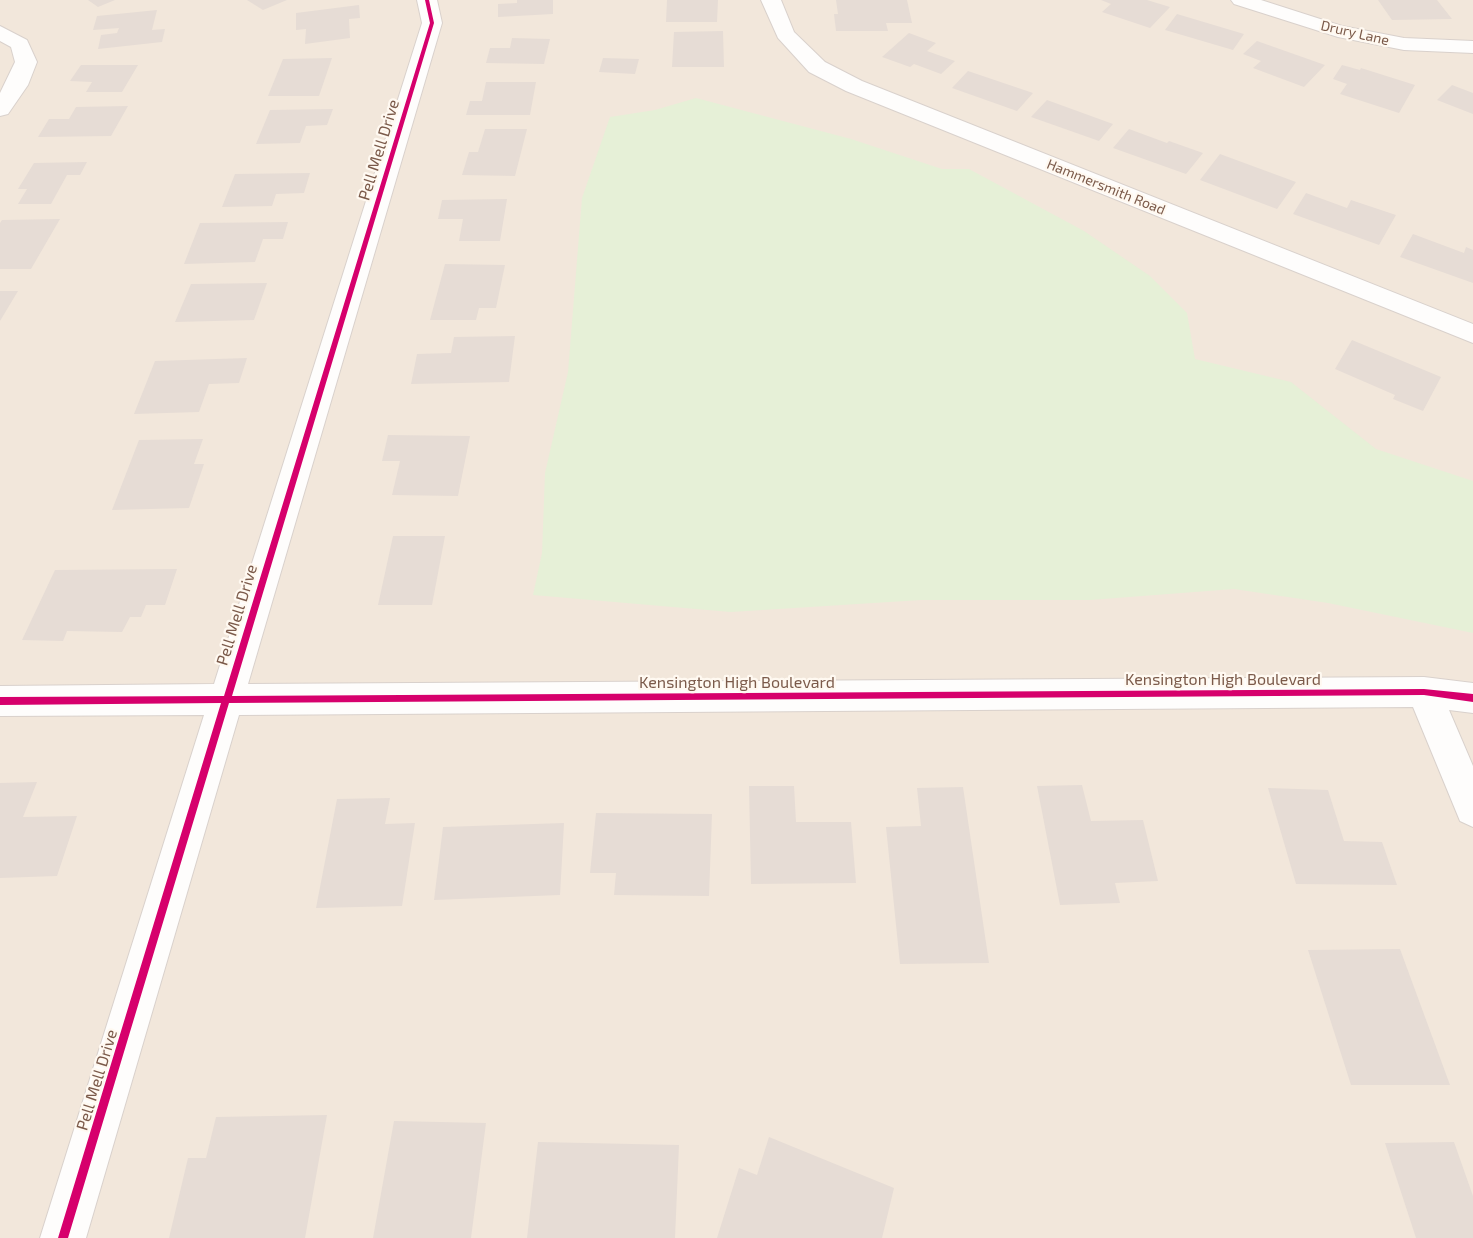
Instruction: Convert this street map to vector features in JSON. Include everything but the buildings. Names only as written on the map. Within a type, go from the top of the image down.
[{"type":"street","name":"Pell Mell Drive","points":[[63,1238],[432,23],[427,0]]},
{"type":"street","name":"Hammersmith Road","points":[[771,0],[785,34],[818,67],[854,86],[1473,334]]},
{"type":"street","name":"Drury Lane","points":[[1240,0],[1349,33],[1404,44],[1473,47]]},
{"type":"street","points":[[0,32],[20,44],[26,62],[16,85],[0,109]]},
{"type":"street","name":"Kensington High Boulevard","points":[[0,701],[1424,692],[1473,698]]},
{"type":"street","points":[[1424,692],[1473,809]]},
{"type":"shaded area","points":[[0,0],[1473,0],[1473,1238],[0,1238]]},
{"type":"green space","points":[[696,98],[851,139],[942,169],[969,169],[1084,231],[1150,276],[1187,313],[1195,359],[1291,382],[1376,449],[1473,481],[1473,633],[1328,603],[1234,589],[1090,600],[921,600],[731,612],[533,595],[542,553],[545,473],[568,372],[582,198],[610,117],[655,110]]},
{"type":"cycle path","points":[[63,1238],[432,23],[427,0]]},
{"type":"cycle path","points":[[0,701],[1424,692],[1473,698]]}]
